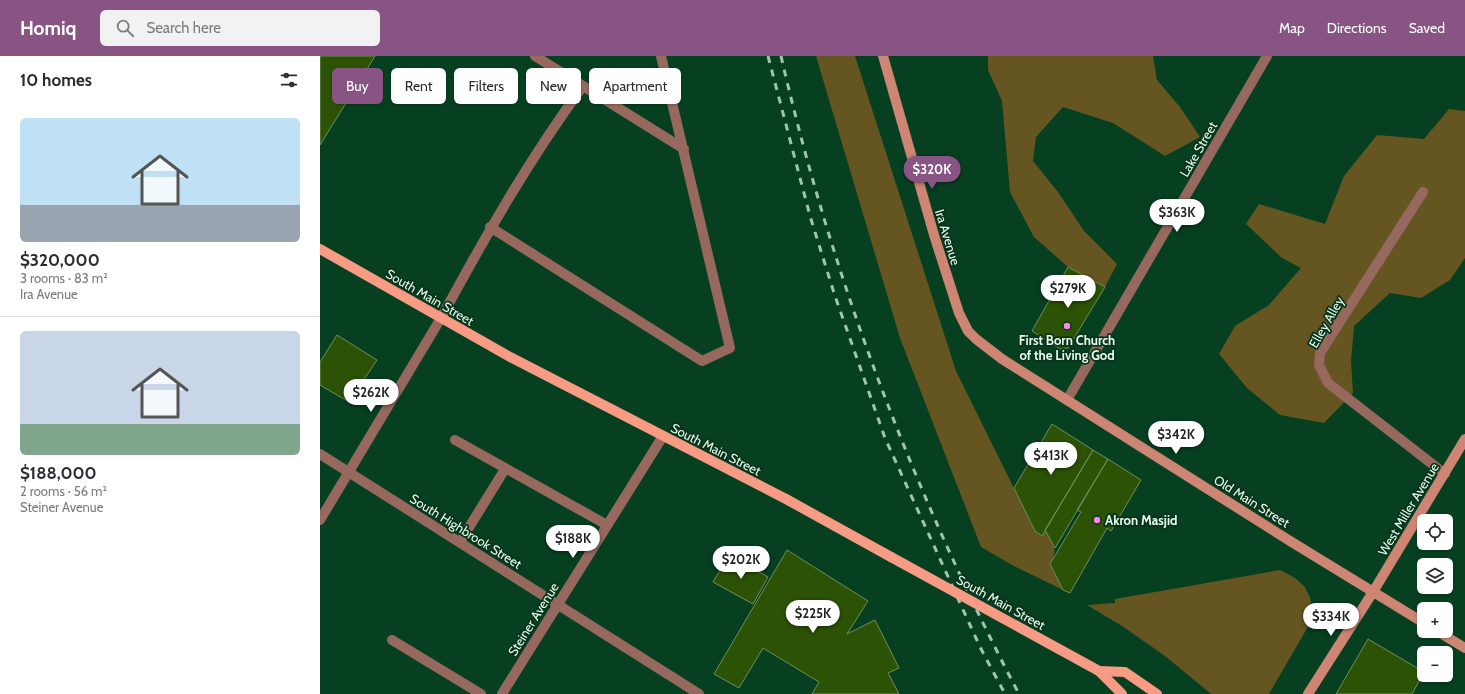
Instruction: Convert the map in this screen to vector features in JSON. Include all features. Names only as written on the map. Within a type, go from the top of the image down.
[{"type":"main road","name":"Ira Avenue","points":[[883,56],[934,235],[959,313],[968,331]]},
{"type":"main road","name":"South Main Street","points":[[320,249],[510,357],[891,557],[1099,671],[1122,694]]},
{"type":"main road","name":"Old Main Street","points":[[968,331],[976,340],[991,351],[1067,400],[1417,619]]},
{"type":"main road","name":"West Miller Avenue","points":[[1308,694],[1374,592],[1465,439]]},
{"type":"main road","points":[[1449,638],[1465,648]]},
{"type":"main road","name":"South Main Street","points":[[1099,671],[1125,672],[1157,694]]},
{"type":"street","points":[[535,56],[684,149]]},
{"type":"street","points":[[490,227],[702,361],[730,348],[698,219],[684,149],[661,56]]},
{"type":"street","name":"Lake Street","points":[[1067,400],[1267,56]]},
{"type":"street","points":[[320,520],[441,318],[490,227],[549,133],[583,86]]},
{"type":"street","name":"Elley Alley","points":[[1423,192],[1320,353],[1319,365],[1328,383],[1445,474]]},
{"type":"street","name":"Steiner Avenue","points":[[502,694],[663,436]]},
{"type":"street","points":[[455,440],[607,525]]},
{"type":"street","name":"South Highbrook Street","points":[[320,454],[699,694]]},
{"type":"street","points":[[460,542],[505,469]]},
{"type":"street","points":[[392,640],[481,694]]},
{"type":"shaded area","points":[[816,56],[855,56],[956,371],[1035,531],[1042,536],[1045,530],[1054,547],[1053,559],[1050,564],[1063,590],[1014,566],[981,547],[900,338]]},
{"type":"shaded area","points":[[988,56],[1153,56],[1157,80],[1180,107],[1200,137],[1165,156],[1113,123],[1063,107],[1036,137],[1033,161],[1058,192],[1084,231],[1117,264],[1105,287],[1068,267],[1034,237],[1010,192],[1002,101],[988,70]]},
{"type":"shaded area","points":[[1449,109],[1465,111],[1465,258],[1450,280],[1421,298],[1390,293],[1354,326],[1351,361],[1353,393],[1324,423],[1280,415],[1247,388],[1219,354],[1235,326],[1269,305],[1301,268],[1282,258],[1246,224],[1259,204],[1325,224],[1344,176],[1377,135],[1424,139]]},
{"type":"shaded area","points":[[1280,570],[1295,578],[1304,586],[1310,597],[1312,608],[1309,625],[1269,694],[1211,694],[1165,656],[1122,626],[1087,605],[1115,603],[1115,599]]},
{"type":"building","points":[[320,56],[375,56],[368,68],[332,68],[332,104],[345,104],[320,145]]},
{"type":"building","points":[[1068,267],[1105,287],[1068,348],[1060,349],[1032,331]]},
{"type":"building","points":[[337,335],[377,360],[349,402],[320,385],[320,362]]},
{"type":"building","points":[[1052,424],[1093,450],[1042,536],[1035,531],[1014,488]]},
{"type":"building","points":[[1093,450],[1108,459],[1055,548],[1045,530]]},
{"type":"building","name":"Akron Masjid","points":[[1108,459],[1141,480],[1111,531],[1107,528],[1070,593],[1063,590],[1050,564],[1081,512],[1077,510]]},
{"type":"building","points":[[787,550],[868,601],[847,634],[875,620],[899,668],[888,673],[899,694],[812,694],[819,682],[763,648],[739,688],[714,674]]},
{"type":"building","points":[[729,555],[768,577],[753,604],[713,582]]},
{"type":"building","points":[[1368,639],[1417,668],[1417,682],[1419,682],[1412,694],[1336,694]]},
{"type":"railway","points":[[768,56],[810,216],[835,296],[885,438],[980,647],[1005,694]]},
{"type":"railway","points":[[781,56],[825,221],[879,382],[944,540],[980,618],[1019,694]]},
{"type":"place","name":"First Born Church of the Living God","points":[[1067,326]]},
{"type":"place","name":"Akron Masjid","points":[[1097,520]]}]
